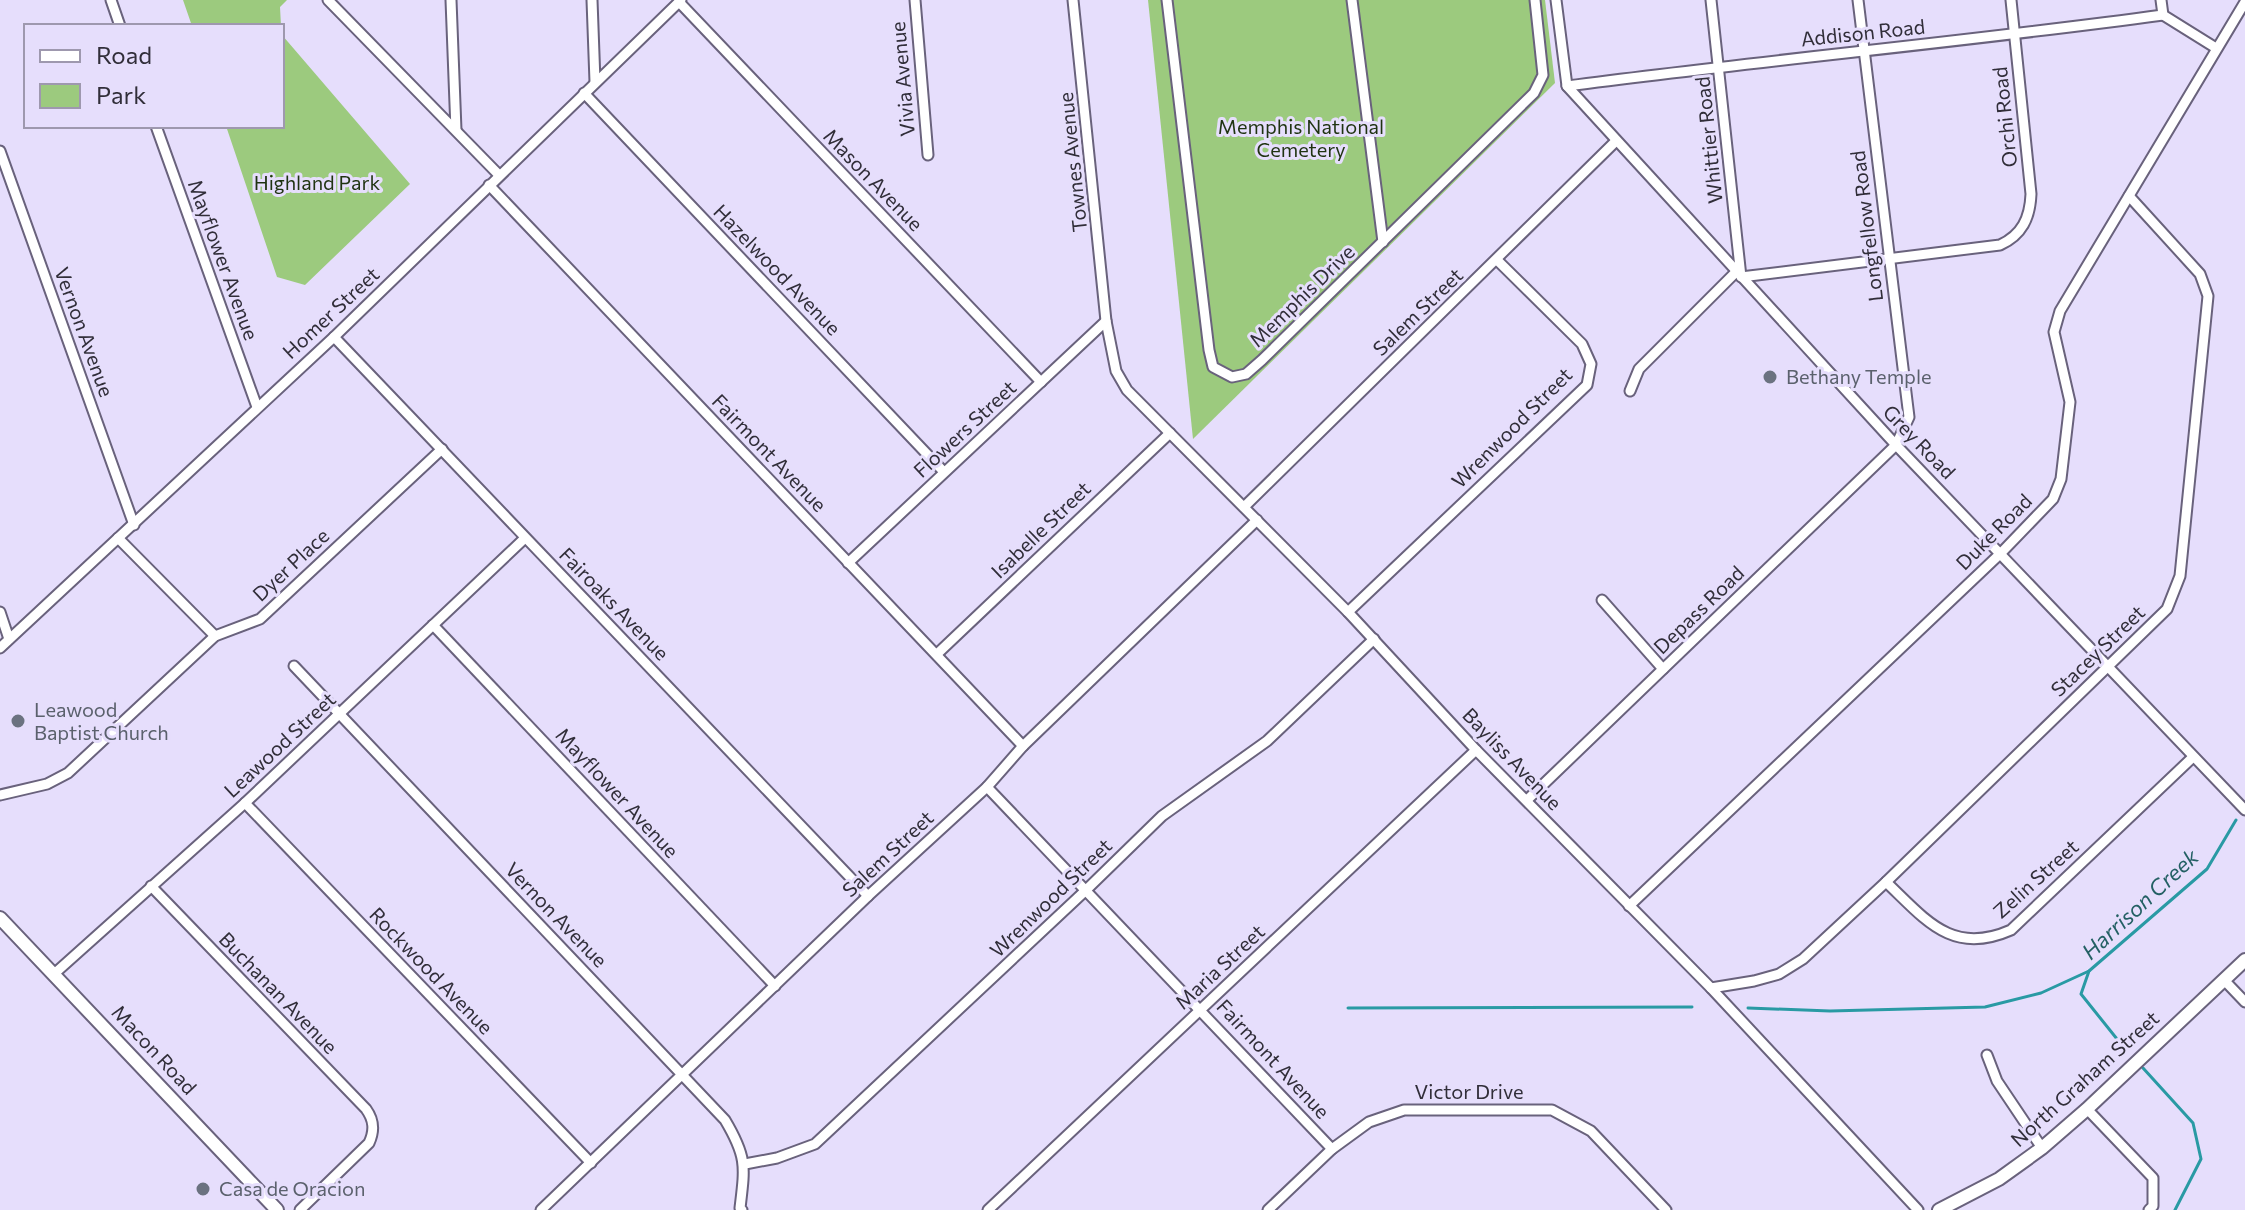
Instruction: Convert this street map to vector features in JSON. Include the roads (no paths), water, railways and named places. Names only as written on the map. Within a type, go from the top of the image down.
[{"type":"main road","name":"Macon Road","points":[[0,918],[277,1210]]},
{"type":"main road","name":"North Graham Street","points":[[1939,1210],[1999,1179],[2042,1148],[2245,960]]},
{"type":"street","points":[[111,0],[119,24]]},
{"type":"street","points":[[328,0],[499,175]]},
{"type":"street","points":[[451,0],[456,130]]},
{"type":"street","points":[[592,0],[595,82]]},
{"type":"street","name":"Vivia Avenue","points":[[915,0],[928,155]]},
{"type":"street","name":"Townes Avenue","points":[[1073,0],[1106,321]]},
{"type":"street","name":"Memphis Drive","points":[[1167,0],[1213,367],[1232,377],[1246,374],[1534,93],[1543,75],[1535,0]]},
{"type":"street","points":[[1352,0],[1383,242]]},
{"type":"street","points":[[1556,0],[1567,86]]},
{"type":"street","name":"Whittier Road","points":[[1711,0],[1738,274]]},
{"type":"street","name":"Longfellow Road","points":[[1858,0],[1909,417],[1896,445]]},
{"type":"street","name":"Orchi Road","points":[[1888,259],[2000,245],[2013,239],[2030,213],[2031,194],[2011,0]]},
{"type":"street","points":[[2161,0],[2163,15],[2216,48]]},
{"type":"street","name":"Homer Street","points":[[0,648],[334,337],[680,1]]},
{"type":"street","name":"Mason Avenue","points":[[680,1],[1041,382]]},
{"type":"street","name":"Duke Road","points":[[1629,906],[2001,553],[2053,499],[2061,479],[2070,402],[2054,332],[2060,311],[2245,2]]},
{"type":"street","name":"Addison Road","points":[[1567,86],[2163,15]]},
{"type":"street","name":"Grey Road","points":[[1567,86],[1896,445],[2245,810]]},
{"type":"street","name":"Hazelwood Avenue","points":[[584,93],[944,472]]},
{"type":"street","name":"Mayflower Avenue","points":[[157,128],[257,407]]},
{"type":"street","name":"Salem Street","points":[[1244,507],[1616,141]]},
{"type":"street","name":"Vernon Avenue","points":[[0,151],[134,525]]},
{"type":"street","name":"Fairmont Avenue","points":[[489,185],[1023,746]]},
{"type":"street","name":"Stacey Street","points":[[1711,988],[1779,974],[1803,959],[2167,609],[2180,576],[2208,296],[2200,274],[2129,196]]},
{"type":"street","points":[[1630,391],[1639,369],[1738,274],[1888,259]]},
{"type":"street","name":"Wrenwood Street","points":[[1348,612],[1587,385],[1591,364],[1582,344],[1497,260]]},
{"type":"street","name":"Flowers Street","points":[[848,563],[1106,321]]},
{"type":"street","name":"Bayliss Avenue","points":[[1106,321],[1116,371],[1127,390],[1348,612],[1476,750],[1711,988],[1918,1210]]},
{"type":"street","name":"Fairoaks Avenue","points":[[334,337],[868,896]]},
{"type":"street","name":"Isabelle Street","points":[[937,654],[1170,433]]},
{"type":"street","name":"Depass Road","points":[[1527,800],[1896,445]]},
{"type":"street","name":"Dyer Place","points":[[0,795],[47,784],[68,773],[215,636],[260,619],[442,449]]},
{"type":"street","name":"Salem Street","points":[[541,1210],[868,896],[987,787],[1023,746],[1257,520]]},
{"type":"street","points":[[118,538],[215,636]]},
{"type":"street","name":"Leawood Street","points":[[54,974],[245,803],[525,538]]},
{"type":"street","points":[[1602,600],[1663,669]]},
{"type":"street","points":[[0,612],[9,639]]},
{"type":"street","name":"Mayflower Avenue","points":[[433,625],[775,986]]},
{"type":"street","name":"Wrenwood Street","points":[[745,1164],[777,1158],[815,1144],[1162,816],[1267,741],[1374,639]]},
{"type":"street","name":"Vernon Avenue","points":[[294,666],[725,1120],[739,1142],[745,1164],[740,1209]]},
{"type":"street","name":"Maria Street","points":[[988,1210],[1476,750]]},
{"type":"street","name":"Zelin Street","points":[[1886,882],[1933,927],[1959,937],[1989,940],[2011,930],[2193,757]]},
{"type":"street","name":"Fairmont Avenue","points":[[987,787],[1332,1149]]},
{"type":"street","name":"Rockwood Avenue","points":[[245,803],[591,1163]]},
{"type":"street","name":"Buchanan Avenue","points":[[151,886],[366,1109],[374,1129],[369,1143],[300,1210]]},
{"type":"street","points":[[2224,980],[2245,1002]]},
{"type":"street","points":[[1987,1055],[1997,1081],[2042,1148]]},
{"type":"street","points":[[2087,1109],[2153,1178],[2153,1206],[2149,1210]]},
{"type":"street","name":"Victor Drive","points":[[1268,1210],[1332,1149],[1369,1122],[1404,1110],[1552,1110],[1591,1131],[1666,1210]]},
{"type":"waterway","name":"Harrison Creek","points":[[2125,1049],[2081,994],[2089,971],[2207,869],[2236,820]]},
{"type":"waterway","points":[[1748,1008],[1830,1011],[1985,1007],[2041,993],[2089,971]]},
{"type":"waterway","points":[[1348,1008],[1692,1007]]},
{"type":"waterway","name":"Harrison Creek","points":[[2143,1068],[2193,1123],[2201,1159],[2175,1210]]},
{"type":"place","name":"Bethany Temple","points":[[1770,377]]},
{"type":"place","name":"Leawood Baptist Church","points":[[18,721]]},
{"type":"place","name":"Casa de Oracion","points":[[203,1189]]},
{"type":"park label","name":"Memphis National Cemetery","points":[[1301,138]]},
{"type":"park label","name":"Highland Park","points":[[317,183]]}]
